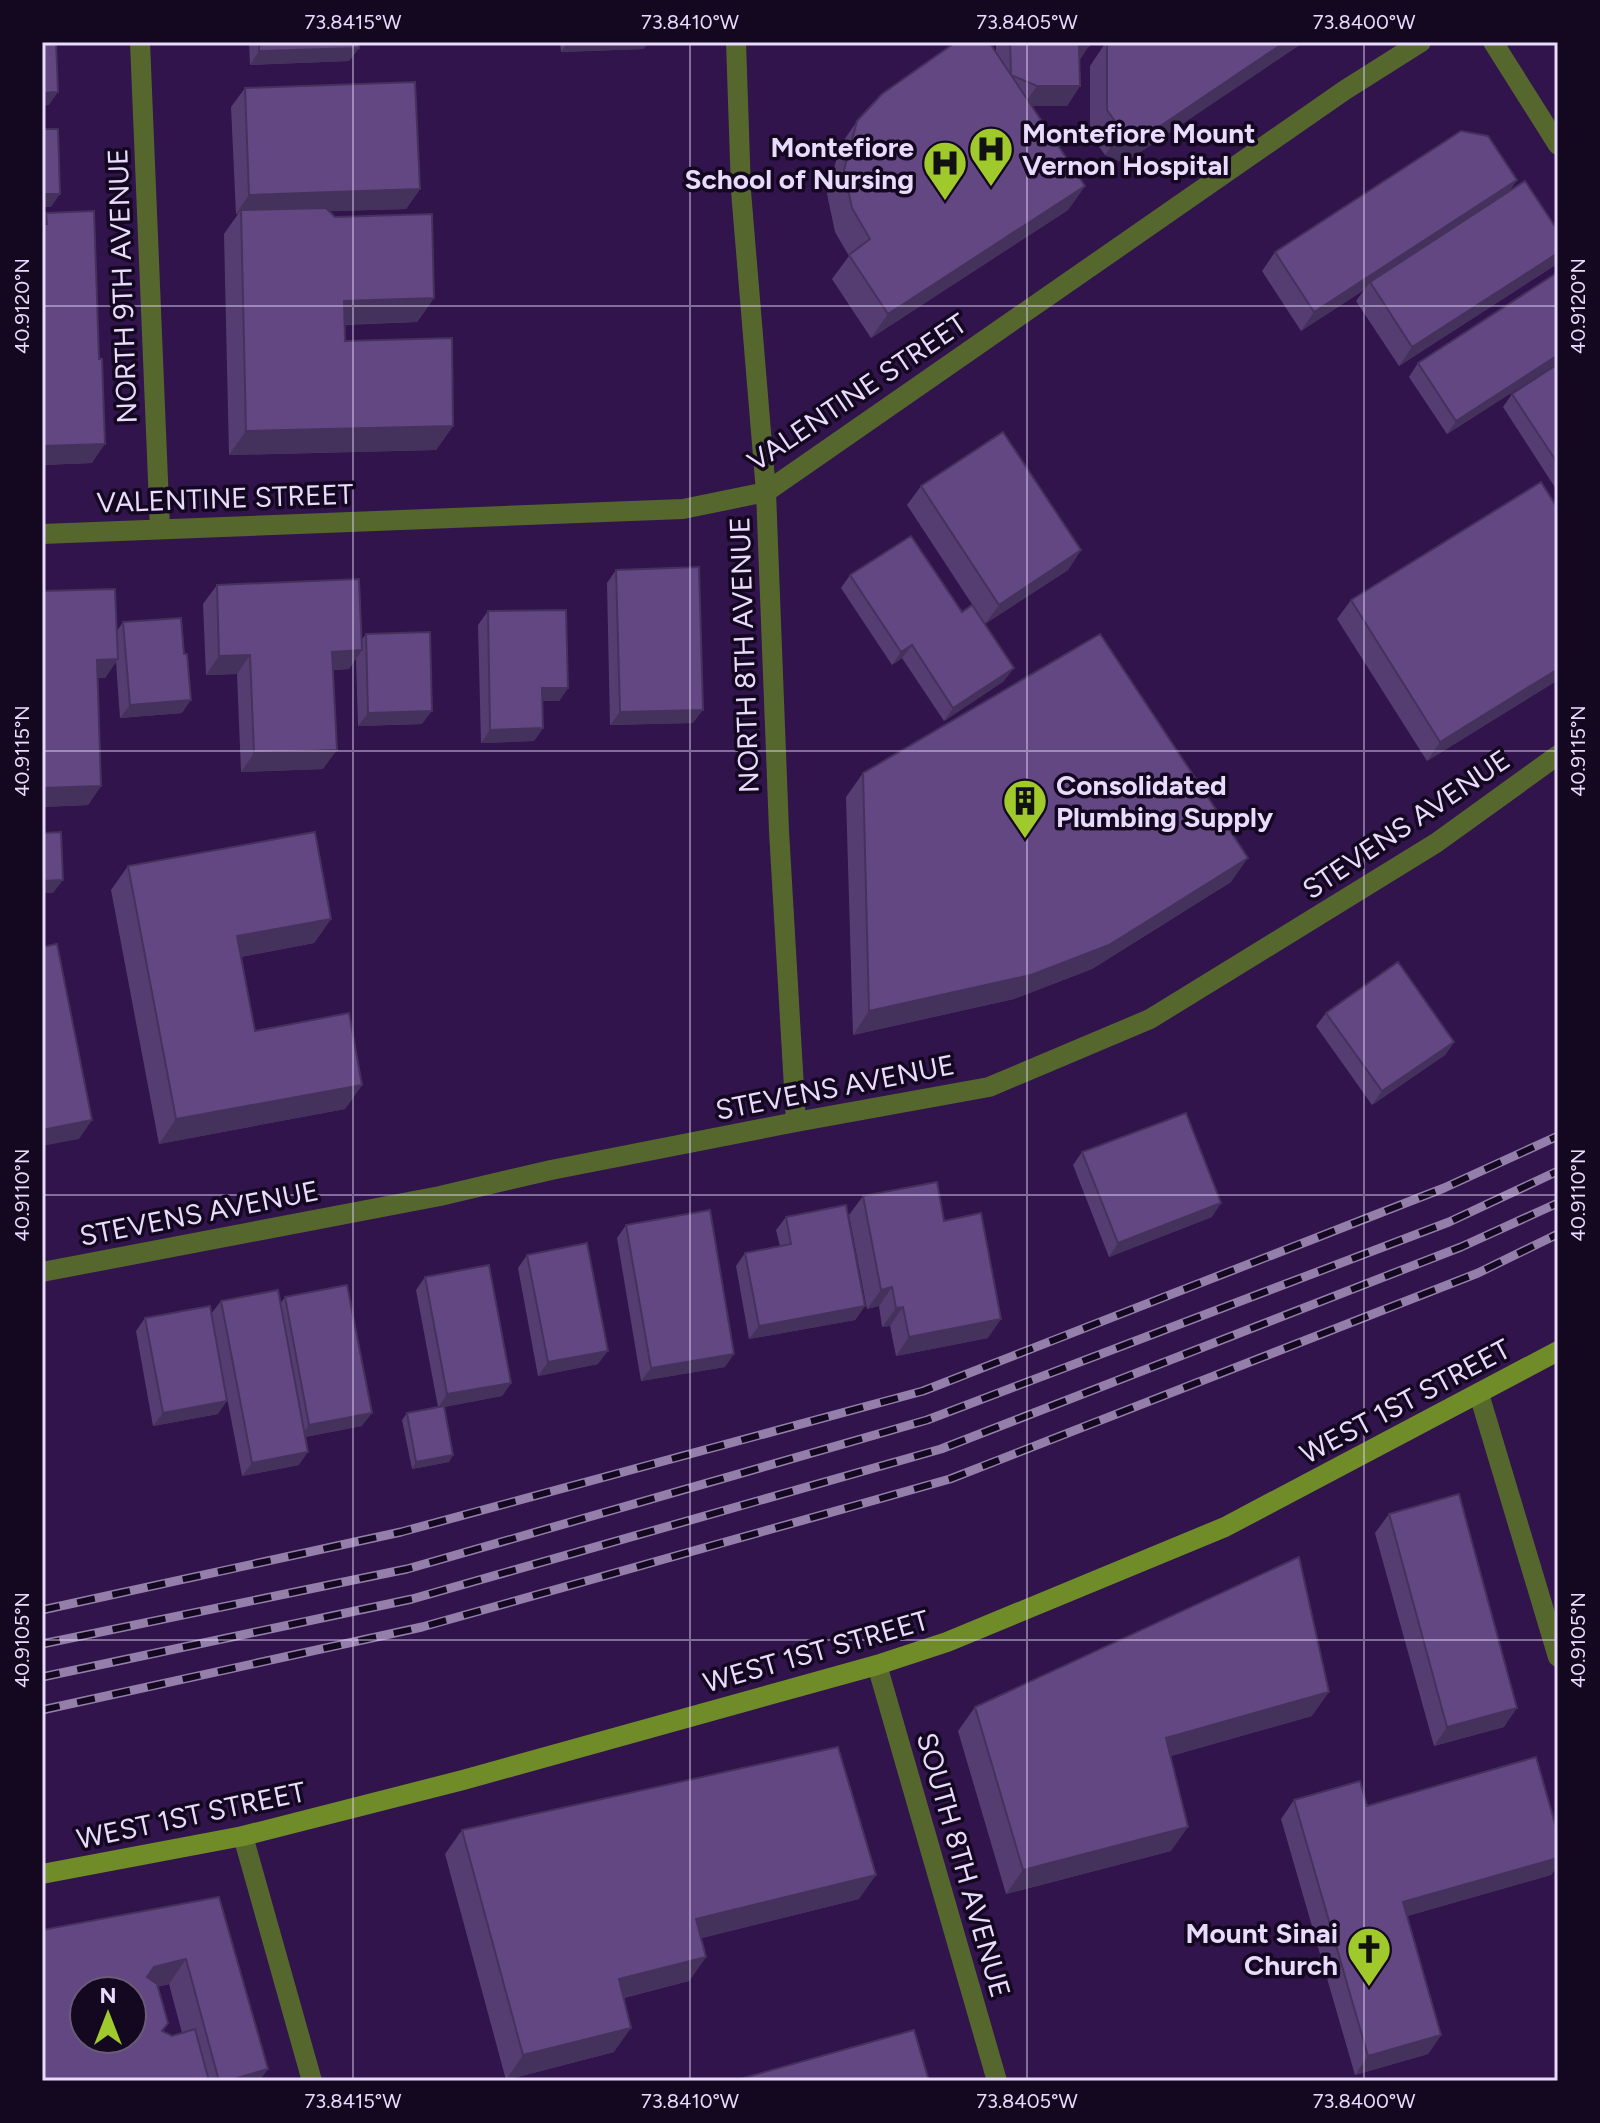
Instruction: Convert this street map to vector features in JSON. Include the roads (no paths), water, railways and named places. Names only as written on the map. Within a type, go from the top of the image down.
[{"type":"main road","name":"WEST 1ST STREET","points":[[42,1874],[243,1836],[463,1780],[877,1665],[947,1642],[1225,1527],[1558,1351]]},
{"type":"street","name":"NORTH 9TH AVENUE","points":[[140,42],[160,529]]},
{"type":"street","name":"NORTH 8TH AVENUE","points":[[736,42],[741,191],[766,492],[779,831],[796,1122]]},
{"type":"street","name":"VALENTINE STREET","points":[[42,534],[683,509],[766,492],[1345,90],[1421,42]]},
{"type":"street","points":[[1493,42],[1558,145]]},
{"type":"street","name":"STEVENS AVENUE","points":[[42,1272],[440,1196],[551,1170],[796,1122],[989,1087],[1150,1019],[1436,843],[1558,755]]},
{"type":"street","points":[[1479,1394],[1558,1657]]},
{"type":"street","name":"SOUTH 8TH AVENUE","points":[[877,1665],[997,2081]]},
{"type":"street","points":[[243,1836],[312,2081]]},
{"type":"railway","points":[[42,1610],[401,1532],[923,1391],[1444,1188],[1558,1136]]},
{"type":"railway","points":[[42,1644],[407,1569],[927,1420],[1449,1222],[1558,1171]]},
{"type":"railway","points":[[42,1677],[412,1599],[941,1449],[1461,1247],[1558,1203]]},
{"type":"railway","points":[[42,1710],[422,1627],[950,1479],[1478,1273],[1558,1234]]},
{"type":"place","name":"Montefiore Mount Vernon Hospital","points":[[991,188]]},
{"type":"place","name":"Montefiore School of Nursing","points":[[945,202]]},
{"type":"place","name":"Consolidated Plumbing Supply","points":[[1025,840]]},
{"type":"place","name":"Mount Sinai Church","points":[[1369,1988]]}]
